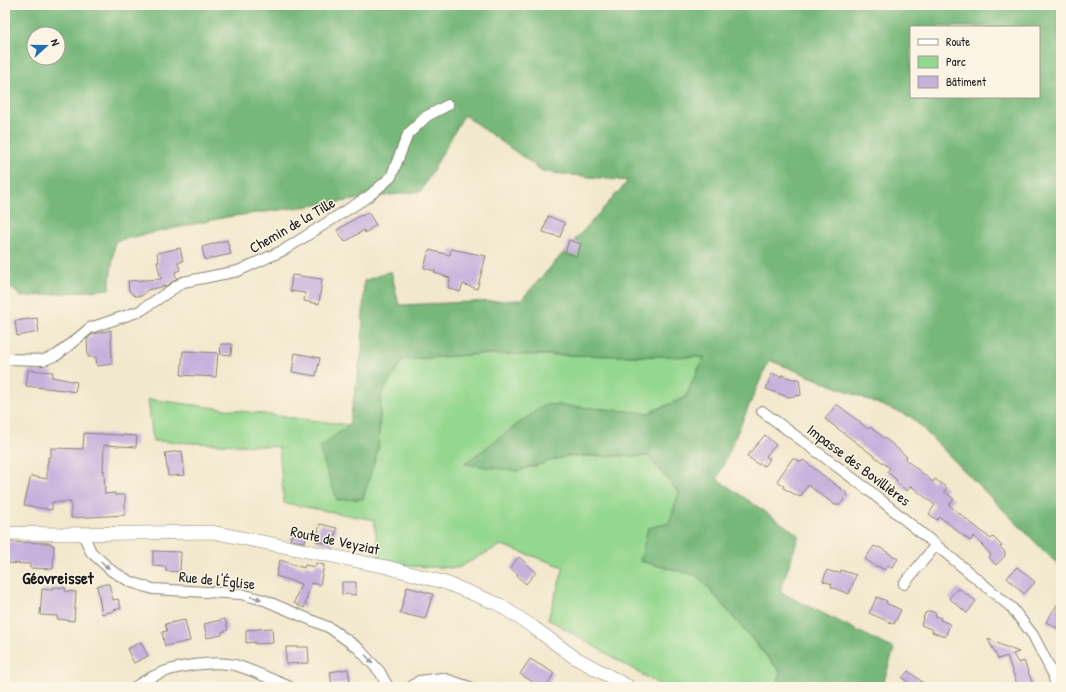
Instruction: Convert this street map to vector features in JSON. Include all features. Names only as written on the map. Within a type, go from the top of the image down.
[{"type":"street","name":"Chemin de la Tille","points":[[5,359],[44,360],[57,355],[90,328],[140,312],[183,282],[238,271],[284,250],[369,196],[392,177],[408,134],[427,116],[448,105]]},
{"type":"street","name":"Impasse des Bovillières","points":[[762,411],[866,488],[1012,608],[1033,635],[1053,674],[1056,687]]},
{"type":"street","name":"Route de Veyziat","points":[[5,533],[84,534],[212,532],[387,567],[446,583],[498,604],[574,657],[629,687]]},
{"type":"street","name":"Rue de l'Église","points":[[84,534],[91,552],[112,571],[130,582],[153,589],[241,594],[264,600],[330,628],[358,648],[380,672],[388,687]]},
{"type":"street","points":[[904,584],[936,545]]},
{"type":"street","points":[[135,687],[162,672],[199,664],[219,663],[236,665],[290,687]]},
{"type":"street","points":[[411,687],[419,682],[442,678],[470,687]]},
{"type":"green space","points":[[5,5],[1061,5],[1061,568],[911,417],[769,360],[717,479],[799,535],[780,592],[894,649],[882,687],[777,687],[780,671],[698,576],[640,561],[648,528],[669,523],[679,493],[648,456],[566,456],[518,471],[464,464],[545,404],[648,413],[685,398],[704,357],[481,354],[402,360],[381,396],[378,449],[363,499],[337,500],[319,448],[349,425],[362,350],[364,281],[391,271],[399,305],[521,300],[628,181],[544,172],[464,115],[421,191],[227,217],[115,241],[109,289],[21,297],[5,282]]},
{"type":"green space","points":[[481,354],[704,357],[685,398],[648,413],[545,404],[518,471],[566,456],[648,456],[679,493],[669,523],[640,561],[698,576],[780,672],[777,687],[663,687],[548,619],[564,567],[501,545],[458,568],[380,565],[374,520],[284,503],[279,447],[153,441],[148,399],[349,425],[378,449],[381,396],[401,360]]},
{"type":"building","points":[[368,212],[376,225],[365,233],[364,230],[345,242],[337,230]]},
{"type":"building","points":[[548,216],[565,223],[560,237],[543,232]]},
{"type":"building","points":[[227,240],[231,254],[205,260],[202,247]]},
{"type":"building","points":[[569,240],[581,244],[577,256],[565,253]]},
{"type":"building","points":[[180,248],[183,261],[178,263],[180,270],[175,272],[176,278],[178,278],[166,286],[147,290],[142,296],[135,296],[129,291],[128,281],[161,279],[157,262],[159,262],[157,253]]},
{"type":"building","points":[[451,249],[486,256],[477,289],[463,284],[460,292],[448,288],[450,278],[424,268],[429,250],[450,255]]},
{"type":"building","points":[[292,275],[322,279],[319,304],[304,301],[305,293],[290,291]]},
{"type":"building","points":[[37,318],[39,332],[17,336],[15,321]]},
{"type":"building","points":[[111,330],[112,364],[97,366],[96,357],[88,357],[87,339],[93,334]]},
{"type":"building","points":[[221,344],[232,344],[231,355],[220,354]]},
{"type":"building","points":[[183,351],[218,353],[216,377],[181,375]]},
{"type":"building","points":[[295,353],[320,358],[316,376],[292,372]]},
{"type":"building","points":[[28,370],[53,372],[52,377],[77,382],[75,392],[26,386]]},
{"type":"building","points":[[772,373],[781,377],[781,375],[793,379],[799,379],[801,395],[788,397],[766,389]]},
{"type":"building","points":[[837,404],[868,429],[870,427],[891,443],[907,457],[905,459],[933,482],[935,479],[947,488],[944,491],[954,499],[949,505],[991,539],[993,537],[1002,546],[1000,547],[1005,552],[1005,556],[996,565],[989,557],[991,555],[974,536],[970,541],[940,517],[937,520],[929,514],[935,505],[911,486],[907,491],[887,472],[890,468],[825,419]]},
{"type":"building","points":[[84,433],[137,436],[136,447],[104,445],[103,471],[104,470],[105,494],[115,493],[115,495],[125,495],[125,515],[71,518],[71,502],[52,502],[52,510],[24,505],[31,476],[47,479],[47,463],[48,457],[51,457],[51,448],[83,449]]},
{"type":"building","points":[[765,435],[776,445],[766,456],[770,459],[764,466],[760,463],[759,465],[747,456]]},
{"type":"building","points":[[182,451],[185,475],[168,476],[165,453]]},
{"type":"building","points":[[792,459],[796,459],[801,462],[803,460],[848,494],[840,505],[835,505],[808,485],[800,497],[783,488],[784,486],[777,481]]},
{"type":"building","points":[[320,524],[337,528],[333,545],[316,541]]},
{"type":"building","points":[[294,529],[307,533],[305,542],[290,540]]},
{"type":"building","points":[[5,542],[51,543],[51,545],[54,545],[53,569],[30,568],[30,564],[5,563]]},
{"type":"building","points":[[874,546],[879,547],[898,559],[892,568],[888,565],[885,570],[878,566],[877,567],[865,559]]},
{"type":"building","points":[[153,551],[181,552],[180,572],[166,571],[166,567],[153,566]]},
{"type":"building","points":[[519,557],[536,572],[526,584],[517,576],[518,574],[510,568]]},
{"type":"building","points":[[280,560],[304,568],[305,565],[315,567],[316,563],[324,565],[320,585],[311,583],[304,608],[294,603],[301,584],[276,576]]},
{"type":"building","points":[[1017,567],[1035,582],[1024,594],[1007,578]]},
{"type":"building","points":[[827,570],[840,573],[841,570],[856,575],[849,594],[831,587],[832,584],[823,581]]},
{"type":"building","points":[[342,582],[356,582],[356,595],[342,594]]},
{"type":"building","points":[[109,584],[113,600],[118,599],[121,608],[102,614],[97,586]]},
{"type":"building","points":[[52,587],[66,588],[65,591],[76,592],[74,621],[57,619],[57,616],[40,615],[42,589],[52,590]]},
{"type":"building","points":[[407,587],[433,594],[425,619],[400,613]]},
{"type":"building","points":[[958,588],[976,601],[967,613],[949,598]]},
{"type":"building","points":[[877,597],[887,601],[886,603],[901,610],[894,624],[869,613]]},
{"type":"building","points":[[1061,599],[1061,630],[1046,622]]},
{"type":"building","points":[[930,611],[936,613],[935,616],[941,618],[940,620],[950,624],[945,637],[932,632],[933,630],[921,625],[925,613]]},
{"type":"building","points":[[225,619],[228,630],[222,632],[222,635],[207,638],[204,624]]},
{"type":"building","points":[[185,620],[190,641],[165,646],[162,632],[167,631],[165,624]]},
{"type":"building","points":[[272,628],[273,643],[246,643],[246,630]]},
{"type":"building","points":[[988,639],[1019,652],[1013,654],[1018,663],[1024,661],[1033,684],[1031,684],[1032,687],[1018,687],[1007,656],[998,659]]},
{"type":"building","points":[[141,642],[148,656],[134,663],[127,649]]},
{"type":"building","points":[[286,647],[308,647],[309,663],[286,664]]},
{"type":"building","points":[[530,659],[554,673],[546,687],[541,687],[520,674]]},
{"type":"building","points":[[348,669],[350,682],[332,685],[330,672]]},
{"type":"building","points":[[908,671],[929,687],[914,687],[902,678]]},
{"type":"district","name":"Géovreisset","points":[[58,577]]}]
